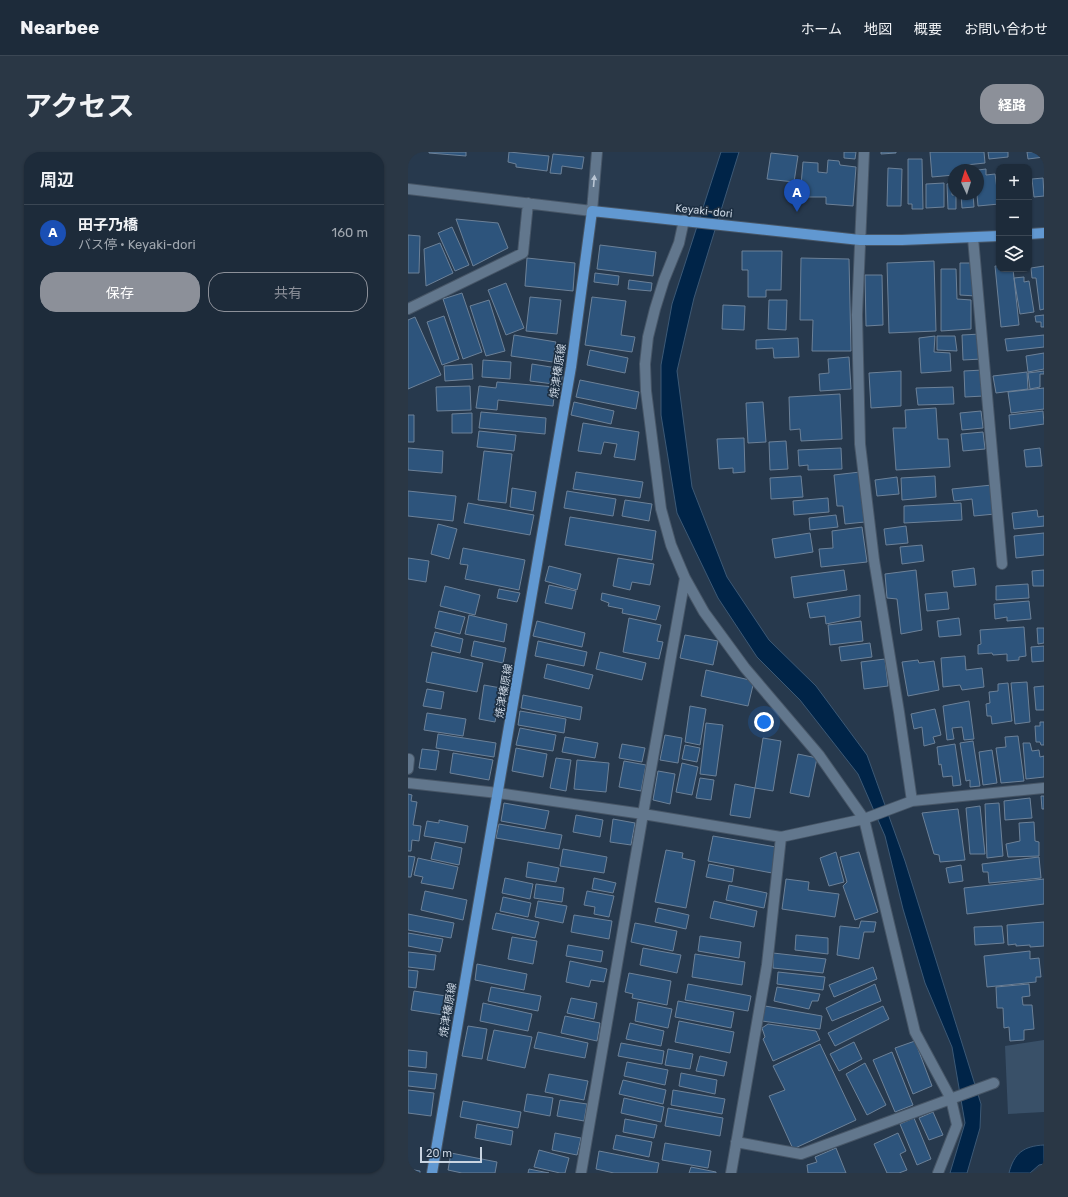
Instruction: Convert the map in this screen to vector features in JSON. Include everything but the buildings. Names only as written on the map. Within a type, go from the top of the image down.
[{"type":"main road","name":"Keyaki-dori","points":[[592,211],[860,240],[996,236]]},
{"type":"main road","name":"焼津榛原線","points":[[432,1173],[571,367],[592,211]]},
{"type":"main road","points":[[1032,234],[1044,233]]},
{"type":"street","points":[[592,211],[597,152]]},
{"type":"street","points":[[864,152],[857,316],[860,444],[874,560],[898,704],[912,801]]},
{"type":"street","name":"Keyaki-dori","points":[[408,189],[592,211]]},
{"type":"street","points":[[408,309],[523,253],[528,203]]},
{"type":"street","points":[[690,221],[664,280],[648,337],[645,364],[646,391],[661,509],[671,545],[685,578],[704,612],[745,668],[820,755],[864,819],[915,1032],[951,1099],[957,1125],[938,1173]]},
{"type":"street","points":[[973,238],[1002,564]]},
{"type":"street","points":[[581,1173],[685,578]]},
{"type":"street","points":[[408,783],[498,793],[643,814],[781,837],[864,819],[912,801],[1044,788]]},
{"type":"street","points":[[731,1173],[767,964],[781,837]]},
{"type":"street","points":[[736,1142],[800,1154],[994,1083]]},
{"type":"shaded area","points":[[721,152],[739,152],[694,298],[677,371],[692,487],[727,577],[769,640],[816,686],[867,755],[905,861],[981,1104],[980,1128],[967,1173],[950,1173],[965,1123],[952,1047],[925,983],[903,909],[885,836],[858,774],[800,700],[757,657],[718,598],[677,513],[661,415],[661,365],[672,304]]},
{"type":"shaded area","points":[[1044,1040],[1044,1112],[1008,1114],[1005,1046]]},
{"type":"shaded area","points":[[1044,1145],[1044,1164],[1039,1165],[1030,1173],[1009,1173],[1014,1160],[1021,1152],[1031,1147]]},
{"type":"place","name":"田子乃橋","points":[[797,212]]}]
